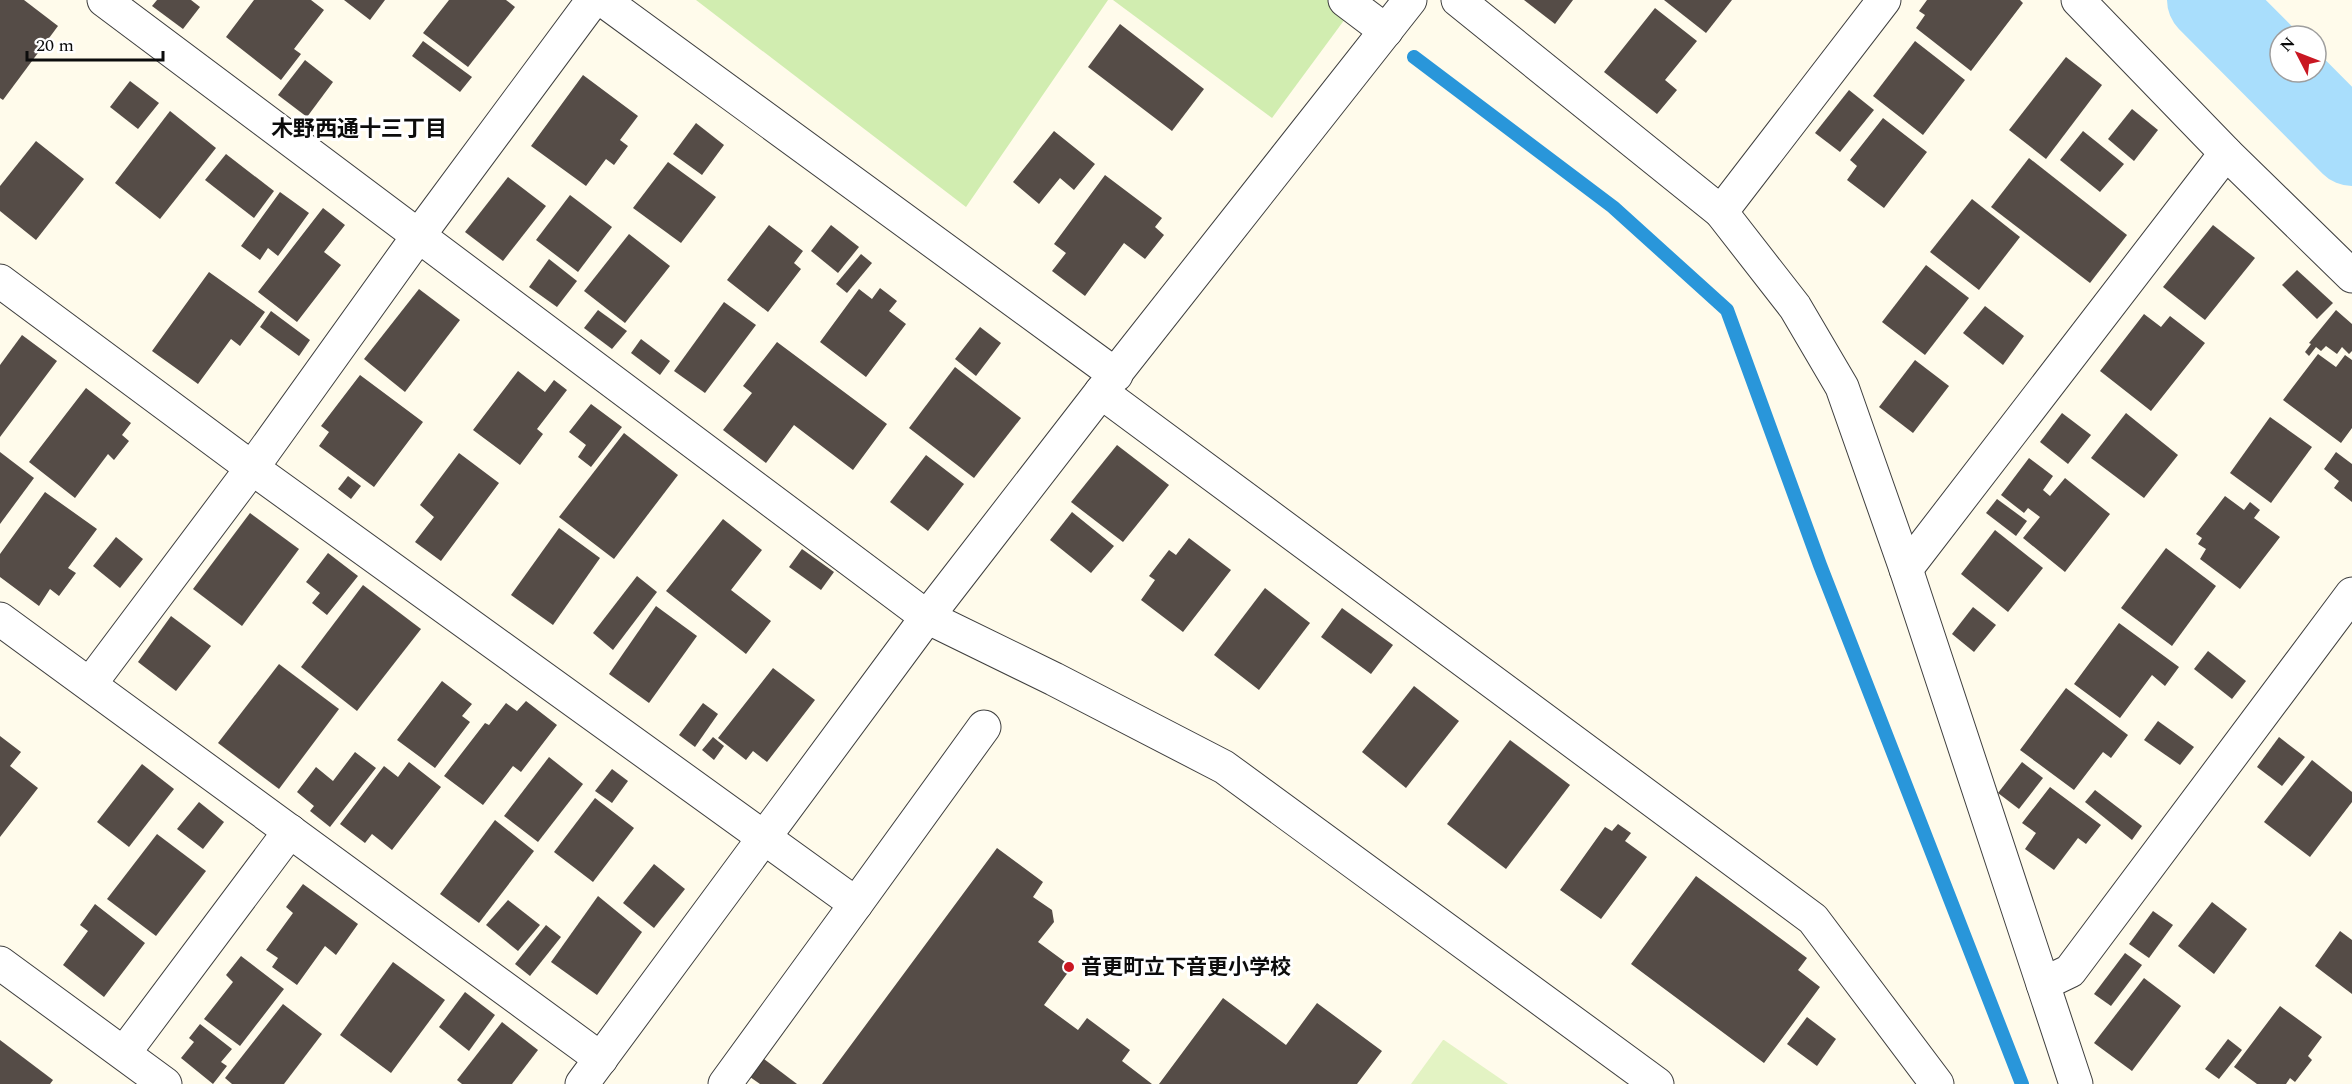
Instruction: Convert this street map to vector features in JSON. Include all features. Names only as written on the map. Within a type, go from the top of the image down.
[{"type":"street","points":[[104,0],[927,617],[1054,679],[1224,767],[1657,1084]]},
{"type":"street","points":[[90,684],[252,468],[419,235],[593,0]]},
{"type":"street","points":[[603,0],[1813,919],[1937,1084]]},
{"type":"street","points":[[1345,0],[1386,31]]},
{"type":"street","points":[[0,619],[290,831],[591,1071],[927,617],[1410,0]]},
{"type":"street","points":[[1458,0],[1721,212],[1795,307],[1842,387],[1906,569],[2076,1084]]},
{"type":"street","points":[[1721,212],[1884,0]]},
{"type":"street","points":[[2078,0],[2226,153],[2352,276]]},
{"type":"street","points":[[1906,569],[2226,153]]},
{"type":"street","points":[[0,281],[252,468],[856,904]]},
{"type":"street","points":[[2043,984],[2070,971],[2352,594]]},
{"type":"street","points":[[725,1084],[984,727]]},
{"type":"street","points":[[124,1053],[290,831]]},
{"type":"street","points":[[0,963],[165,1084]]},
{"type":"green space","points":[[696,0],[1108,0],[966,207]]},
{"type":"green space","points":[[1113,0],[1359,0],[1272,118]]},
{"type":"green space","points":[[1444,1040],[1508,1084],[1411,1084]]},
{"type":"building","points":[[0,0],[24,0],[58,26],[3,100],[0,98]]},
{"type":"building","points":[[157,0],[191,0],[200,7],[183,29],[152,6]]},
{"type":"building","points":[[254,0],[311,0],[324,10],[294,49],[301,54],[281,80],[226,37]]},
{"type":"building","points":[[344,0],[385,0],[370,20]]},
{"type":"building","points":[[449,0],[506,0],[515,7],[468,67],[423,33]]},
{"type":"building","points":[[1524,0],[1573,0],[1555,24]]},
{"type":"building","points":[[1664,0],[1732,0],[1706,33]]},
{"type":"building","points":[[1927,0],[2020,0],[2023,3],[1971,71],[1916,28],[1925,15],[1919,11]]},
{"type":"building","points":[[1655,8],[1697,41],[1665,80],[1677,90],[1657,114],[1604,72]]},
{"type":"building","points":[[1120,24],[1204,89],[1172,131],[1088,67]]},
{"type":"building","points":[[423,41],[472,77],[460,92],[412,56]]},
{"type":"building","points":[[1915,41],[1965,80],[1923,135],[1873,96]]},
{"type":"building","points":[[2066,57],[2102,85],[2046,159],[2009,130]]},
{"type":"building","points":[[305,60],[333,82],[307,117],[278,95]]},
{"type":"building","points":[[583,75],[638,116],[620,140],[628,146],[614,165],[606,159],[586,186],[531,146]]},
{"type":"building","points":[[130,81],[159,103],[138,129],[110,107]]},
{"type":"building","points":[[1849,90],[1874,110],[1840,152],[1815,133]]},
{"type":"building","points":[[2132,109],[2158,130],[2134,161],[2108,139]]},
{"type":"building","points":[[170,111],[216,148],[160,219],[115,183]]},
{"type":"building","points":[[1883,118],[1927,152],[1884,208],[1847,180],[1857,166],[1850,160]]},
{"type":"building","points":[[696,123],[724,145],[702,175],[673,154]]},
{"type":"building","points":[[1054,131],[1095,164],[1074,190],[1060,178],[1039,204],[1013,182]]},
{"type":"building","points":[[2083,131],[2124,164],[2100,192],[2060,160]]},
{"type":"building","points":[[36,141],[84,179],[36,240],[0,211],[0,186]]},
{"type":"building","points":[[226,154],[274,191],[254,218],[205,180]]},
{"type":"building","points":[[2029,158],[2127,235],[2090,283],[1991,207]]},
{"type":"building","points":[[668,162],[716,197],[681,243],[633,208]]},
{"type":"building","points":[[1105,175],[1162,218],[1155,227],[1164,235],[1145,259],[1124,243],[1085,296],[1052,271],[1066,253],[1054,244]]},
{"type":"building","points":[[508,177],[546,206],[503,261],[465,232]]},
{"type":"building","points":[[280,192],[309,213],[278,256],[268,248],[260,260],[241,246]]},
{"type":"building","points":[[570,195],[612,227],[578,272],[536,240]]},
{"type":"building","points":[[1972,199],[2020,237],[1979,290],[1930,252]]},
{"type":"building","points":[[323,208],[345,225],[324,252],[341,265],[297,322],[258,292]]},
{"type":"building","points":[[769,225],[803,251],[794,263],[801,269],[768,312],[727,280]]},
{"type":"building","points":[[831,225],[859,247],[838,273],[811,251]]},
{"type":"building","points":[[2213,225],[2255,258],[2205,320],[2163,287]]},
{"type":"building","points":[[629,234],[670,266],[625,323],[584,291]]},
{"type":"building","points":[[861,254],[872,263],[847,293],[836,284]]},
{"type":"building","points":[[549,259],[577,281],[557,307],[529,287]]},
{"type":"building","points":[[1926,265],[1969,298],[1925,355],[1882,322]]},
{"type":"building","points":[[2297,270],[2333,303],[2317,319],[2282,285]]},
{"type":"building","points":[[209,272],[265,312],[240,346],[231,339],[198,384],[152,351]]},
{"type":"building","points":[[880,288],[897,301],[889,311],[906,324],[866,377],[820,342],[859,289],[872,299]]},
{"type":"building","points":[[419,289],[460,320],[405,392],[364,359]]},
{"type":"building","points":[[724,302],[756,325],[705,393],[674,371]]},
{"type":"building","points":[[1985,306],[2024,336],[2003,365],[1963,333]]},
{"type":"building","points":[[598,310],[627,331],[612,349],[584,328]]},
{"type":"building","points":[[2336,310],[2352,324],[2352,351],[2349,354],[2342,347],[2337,354],[2326,346],[2321,351],[2316,347],[2309,356],[2305,352],[2311,344],[2309,343]]},
{"type":"building","points":[[271,311],[310,340],[299,356],[260,327]]},
{"type":"building","points":[[2144,314],[2161,327],[2170,316],[2205,343],[2151,411],[2100,371]]},
{"type":"building","points":[[980,327],[1001,343],[976,376],[955,359]]},
{"type":"building","points":[[22,335],[57,361],[0,437],[0,365]]},
{"type":"building","points":[[641,339],[670,361],[660,375],[631,353]]},
{"type":"building","points":[[777,342],[887,424],[853,470],[794,425],[766,463],[723,430],[752,393],[743,386]]},
{"type":"building","points":[[2318,354],[2336,367],[2345,355],[2352,360],[2352,428],[2341,443],[2283,400]]},
{"type":"building","points":[[1915,360],[1949,386],[1913,433],[1879,407]]},
{"type":"building","points":[[955,367],[1021,418],[974,478],[909,428]]},
{"type":"building","points":[[518,371],[545,392],[554,380],[567,390],[537,429],[543,434],[520,465],[473,430]]},
{"type":"building","points":[[360,375],[423,422],[374,487],[319,446],[329,432],[321,426]]},
{"type":"building","points":[[86,388],[131,423],[122,435],[129,441],[114,460],[108,454],[75,498],[29,462]]},
{"type":"building","points":[[591,404],[622,427],[591,467],[578,457],[586,445],[569,432]]},
{"type":"building","points":[[2062,413],[2091,435],[2068,464],[2040,442]]},
{"type":"building","points":[[2126,413],[2178,455],[2144,498],[2091,458]]},
{"type":"building","points":[[2270,417],[2312,447],[2271,503],[2230,473]]},
{"type":"building","points":[[624,433],[678,475],[614,559],[559,517]]},
{"type":"building","points":[[1117,445],[1169,485],[1123,542],[1071,502]]},
{"type":"building","points":[[0,452],[34,478],[0,524]]},
{"type":"building","points":[[2336,452],[2352,464],[2352,502],[2334,488],[2339,481],[2324,469]]},
{"type":"building","points":[[459,453],[499,483],[441,561],[415,542],[434,517],[420,505]]},
{"type":"building","points":[[926,455],[964,484],[928,531],[890,502]]},
{"type":"building","points":[[2029,458],[2053,476],[2043,490],[2050,496],[2065,478],[2110,514],[2065,572],[2023,538],[2040,517],[2028,508],[2024,513],[2001,495]]},
{"type":"building","points":[[348,476],[361,486],[351,499],[338,489]]},
{"type":"building","points":[[45,492],[97,529],[68,568],[76,573],[59,596],[50,589],[39,606],[0,577],[0,554]]},
{"type":"building","points":[[2225,496],[2244,510],[2250,502],[2260,510],[2254,518],[2280,537],[2240,589],[2200,559],[2206,549],[2198,544],[2202,538],[2196,534]]},
{"type":"building","points":[[1997,499],[2027,521],[2016,536],[1986,513]]},
{"type":"building","points":[[1072,512],[1114,546],[1091,573],[1050,540]]},
{"type":"building","points":[[250,513],[299,549],[242,626],[193,589]]},
{"type":"building","points":[[723,519],[762,550],[731,590],[771,621],[746,654],[666,591]]},
{"type":"building","points":[[559,528],[600,558],[553,625],[511,595]]},
{"type":"building","points":[[1995,530],[2043,568],[2008,612],[1961,574]]},
{"type":"building","points":[[116,537],[143,559],[120,588],[93,566]]},
{"type":"building","points":[[1189,538],[1231,570],[1183,632],[1141,600],[1155,580],[1149,576],[1169,550],[1176,555]]},
{"type":"building","points":[[2166,548],[2216,586],[2172,646],[2121,608]]},
{"type":"building","points":[[802,549],[834,572],[821,590],[789,567]]},
{"type":"building","points":[[328,553],[358,576],[327,615],[312,603],[320,593],[306,582]]},
{"type":"building","points":[[637,576],[657,592],[613,650],[593,633]]},
{"type":"building","points":[[363,585],[421,629],[357,711],[301,667]]},
{"type":"building","points":[[1265,588],[1310,623],[1259,690],[1214,655]]},
{"type":"building","points":[[656,606],[697,636],[649,703],[609,674]]},
{"type":"building","points":[[1973,607],[1996,625],[1974,652],[1952,634]]},
{"type":"building","points":[[1342,608],[1393,645],[1371,674],[1321,637]]},
{"type":"building","points":[[171,616],[211,646],[176,691],[138,662]]},
{"type":"building","points":[[2119,623],[2179,667],[2165,686],[2152,675],[2120,718],[2074,684]]},
{"type":"building","points":[[2208,651],[2246,681],[2232,699],[2194,669]]},
{"type":"building","points":[[279,664],[339,709],[279,789],[218,743]]},
{"type":"building","points":[[773,668],[815,700],[767,762],[753,751],[746,760],[718,738]]},
{"type":"building","points":[[442,681],[472,704],[462,716],[470,722],[435,768],[397,740]]},
{"type":"building","points":[[1414,686],[1459,721],[1406,788],[1362,752]]},
{"type":"building","points":[[2066,688],[2128,735],[2111,758],[2103,752],[2074,790],[2020,750]]},
{"type":"building","points":[[526,701],[557,725],[521,772],[513,766],[483,805],[444,776],[485,723],[489,725],[506,703],[517,711]]},
{"type":"building","points":[[703,703],[718,714],[695,747],[679,735]]},
{"type":"building","points":[[2158,721],[2194,747],[2180,765],[2144,740]]},
{"type":"building","points":[[0,736],[21,752],[10,766],[38,788],[0,837]]},
{"type":"building","points":[[713,737],[724,746],[714,760],[702,750]]},
{"type":"building","points":[[2279,737],[2305,757],[2282,786],[2257,767]]},
{"type":"building","points":[[1510,740],[1570,785],[1506,869],[1447,824]]},
{"type":"building","points":[[355,752],[376,768],[330,827],[310,811],[314,806],[297,792],[316,767],[333,781]]},
{"type":"building","points":[[549,757],[583,784],[538,842],[504,816]]},
{"type":"building","points":[[2312,760],[2352,792],[2352,802],[2310,857],[2264,822]]},
{"type":"building","points":[[409,762],[441,787],[392,850],[372,834],[365,843],[340,824],[384,766],[398,777]]},
{"type":"building","points":[[2022,762],[2043,778],[2019,809],[1998,793]]},
{"type":"building","points":[[142,764],[174,789],[129,847],[97,822]]},
{"type":"building","points":[[612,769],[628,781],[612,803],[595,791]]},
{"type":"building","points":[[2050,787],[2101,825],[2086,844],[2078,838],[2054,870],[2025,849],[2036,833],[2022,823]]},
{"type":"building","points":[[2095,790],[2142,826],[2132,840],[2085,802]]},
{"type":"building","points":[[595,798],[634,828],[593,882],[554,852]]},
{"type":"building","points":[[199,802],[224,822],[203,849],[177,829]]},
{"type":"building","points":[[495,820],[534,851],[479,923],[440,894]]},
{"type":"building","points":[[1618,824],[1631,833],[1625,841],[1647,857],[1601,919],[1560,890],[1605,827],[1612,831]]},
{"type":"building","points":[[157,834],[206,871],[156,936],[107,899]]},
{"type":"building","points":[[997,848],[1043,882],[1033,897],[1052,910],[1054,922],[1038,942],[1072,967],[1044,1005],[1078,1030],[1087,1018],[1130,1050],[1122,1061],[1152,1084],[822,1084]]},
{"type":"building","points":[[654,864],[685,889],[654,928],[623,903]]},
{"type":"building","points":[[1696,876],[1807,958],[1798,970],[1820,987],[1764,1063],[1631,964]]},
{"type":"building","points":[[303,884],[358,924],[336,955],[325,946],[297,985],[272,967],[278,958],[266,950],[293,913],[286,907]]},
{"type":"building","points":[[598,896],[642,932],[597,995],[551,962]]},
{"type":"building","points":[[508,900],[540,925],[518,951],[486,925]]},
{"type":"building","points":[[2212,902],[2247,929],[2214,974],[2178,946]]},
{"type":"building","points":[[95,904],[145,943],[104,997],[63,965],[88,931],[80,925]]},
{"type":"building","points":[[2153,911],[2173,925],[2149,958],[2129,944]]},
{"type":"building","points":[[546,925],[561,937],[530,976],[515,964]]},
{"type":"building","points":[[2340,931],[2352,940],[2352,994],[2315,966]]},
{"type":"building","points":[[2125,953],[2142,965],[2111,1006],[2094,994]]},
{"type":"building","points":[[241,956],[284,989],[240,1046],[204,1019],[233,982],[226,975]]},
{"type":"building","points":[[393,962],[445,1000],[391,1073],[340,1035]]},
{"type":"building","points":[[2144,978],[2181,1006],[2132,1071],[2094,1043]]},
{"type":"building","points":[[465,992],[495,1015],[469,1051],[439,1027]]},
{"type":"building","points":[[1223,998],[1286,1045],[1317,1003],[1382,1051],[1357,1084],[1159,1084]]},
{"type":"building","points":[[283,1004],[322,1034],[284,1084],[232,1084],[225,1078]]},
{"type":"building","points":[[2280,1006],[2322,1037],[2308,1056],[2312,1060],[2295,1082],[2290,1078],[2286,1084],[2257,1084],[2234,1067]]},
{"type":"building","points":[[1807,1017],[1836,1039],[1817,1066],[1787,1044]]},
{"type":"building","points":[[502,1022],[538,1050],[512,1084],[462,1084],[457,1080]]},
{"type":"building","points":[[200,1024],[232,1049],[221,1062],[227,1066],[213,1084],[181,1058],[194,1042],[189,1038]]},
{"type":"building","points":[[2228,1039],[2242,1050],[2219,1079],[2205,1069]]},
{"type":"building","points":[[0,1040],[53,1080],[50,1084],[0,1084]]},
{"type":"building","points":[[764,1059],[797,1084],[760,1084],[750,1077]]},
{"type":"waterway","points":[[2208,0],[2352,145]]},
{"type":"waterway","points":[[1414,57],[1613,207],[1727,310],[1820,565],[2022,1084]]},
{"type":"place","name":"音更町立下音更小学校","points":[[1069,967]]},
{"type":"district","name":"木野西通十三丁目","points":[[359,128]]}]
